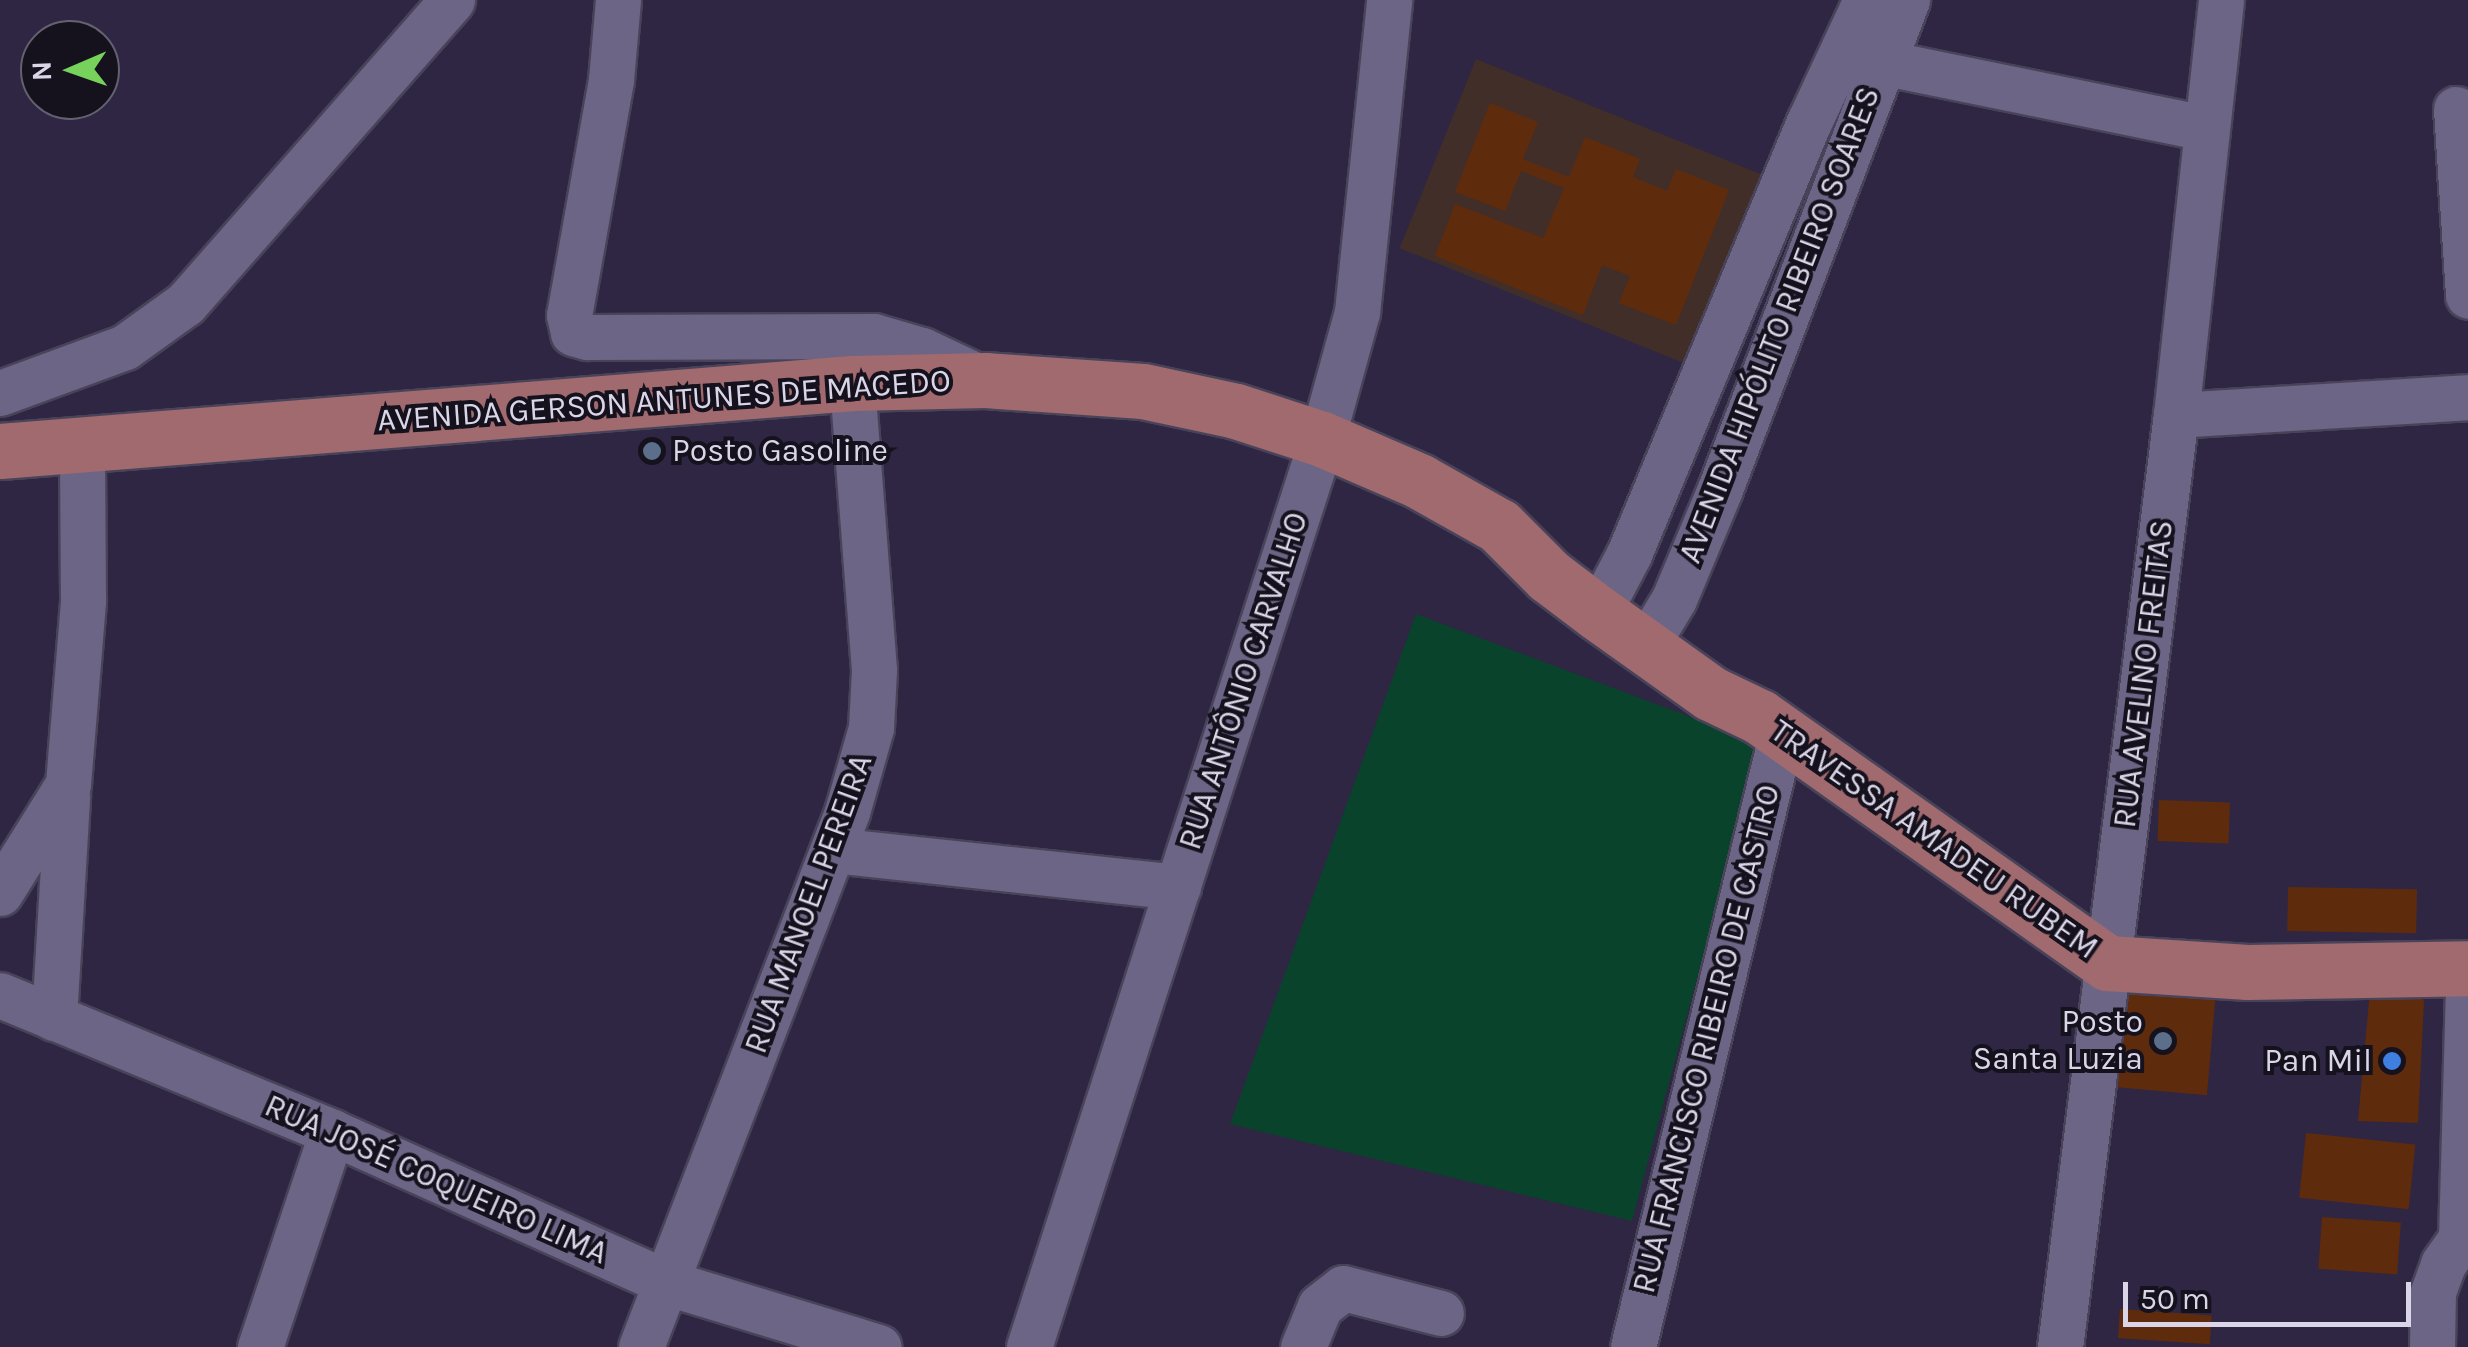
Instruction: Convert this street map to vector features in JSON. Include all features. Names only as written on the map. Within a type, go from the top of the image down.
[{"type":"main road","name":"AVENIDA GERSON ANTUNES DE MACEDO","points":[[0,451],[852,383],[985,380],[1143,391],[1236,411],[1322,439],[1418,481],[1499,526],[1546,538],[1607,597]]},
{"type":"main road","name":"TRAVESSA AMADEU RUBEM","points":[[1607,597],[1654,634],[1729,680],[1771,724],[2108,963],[2248,972],[2468,968]]},
{"type":"street","points":[[0,393],[125,346],[186,304],[452,0]]},
{"type":"street","points":[[618,0],[611,80],[569,315],[573,333],[587,337],[874,336],[922,350],[985,380]]},
{"type":"street","name":"RUA ANTÔNIO CARVALHO","points":[[1029,1347],[1322,439],[1357,312],[1389,0]]},
{"type":"street","name":"AVENIDA HIPÓLITO RIBEIRO SOARES","points":[[1607,597],[1809,122],[1866,0]]},
{"type":"street","name":"AVENIDA HIPÓLITO RIBEIRO SOARES","points":[[1654,634],[1720,489],[1907,0]]},
{"type":"street","name":"RUA AVELINO FREITAS","points":[[2060,1347],[2176,415],[2221,0]]},
{"type":"street","points":[[1882,62],[2206,128]]},
{"type":"street","points":[[2456,109],[2468,296]]},
{"type":"street","points":[[1809,122],[1850,142]]},
{"type":"street","name":"RUA MANOEL PEREIRA","points":[[641,1347],[832,850],[872,728],[874,670],[852,383]]},
{"type":"street","points":[[2176,415],[2468,397]]},
{"type":"street","points":[[54,1018],[83,600],[82,445]]},
{"type":"street","name":"RUA FRANCISCO RIBEIRO DE CASTRO","points":[[1633,1347],[1771,724]]},
{"type":"street","points":[[0,893],[68,784]]},
{"type":"street","points":[[832,850],[1178,888]]},
{"type":"street","points":[[2432,1347],[2433,1292],[2443,1264],[2464,1244],[2468,993]]},
{"type":"street","name":"RUA JOSÉ COQUEIRO LIMA","points":[[0,995],[332,1132],[668,1283],[879,1347]]},
{"type":"street","points":[[260,1347],[332,1132]]},
{"type":"street","points":[[1302,1347],[1320,1306],[1343,1288],[1440,1313]]},
{"type":"shaded area","points":[[1476,59],[1762,175],[1686,364],[1400,248]]},
{"type":"green space","points":[[1416,614],[1760,743],[1632,1221],[1230,1124]]},
{"type":"building","points":[[1490,103],[1538,122],[1523,159],[1569,177],[1585,137],[1640,159],[1633,177],[1667,191],[1676,169],[1729,190],[1676,325],[1619,303],[1630,276],[1602,265],[1583,315],[1435,256],[1455,204],[1543,238],[1564,188],[1521,171],[1505,211],[1455,192]]},
{"type":"building","points":[[2159,800],[2230,802],[2229,843],[2158,841]]},
{"type":"building","points":[[2288,887],[2417,889],[2416,933],[2287,931]]},
{"type":"building","name":"Posto Santa Luzia","points":[[2118,987],[2216,996],[2207,1095],[2109,1087]]},
{"type":"building","name":"Pan Mil","points":[[2370,990],[2416,991],[2424,1001],[2418,1123],[2358,1121]]},
{"type":"building","points":[[2306,1133],[2415,1144],[2409,1209],[2299,1198]]},
{"type":"building","points":[[2322,1217],[2401,1223],[2397,1274],[2318,1269]]},
{"type":"building","points":[[2120,1309],[2212,1315],[2210,1344],[2118,1338]]},
{"type":"place","name":"Posto Gasoline","points":[[652,451]]},
{"type":"place","name":"Posto Santa Luzia","points":[[2163,1041]]},
{"type":"place","name":"Pan Mil","points":[[2392,1061]]}]
